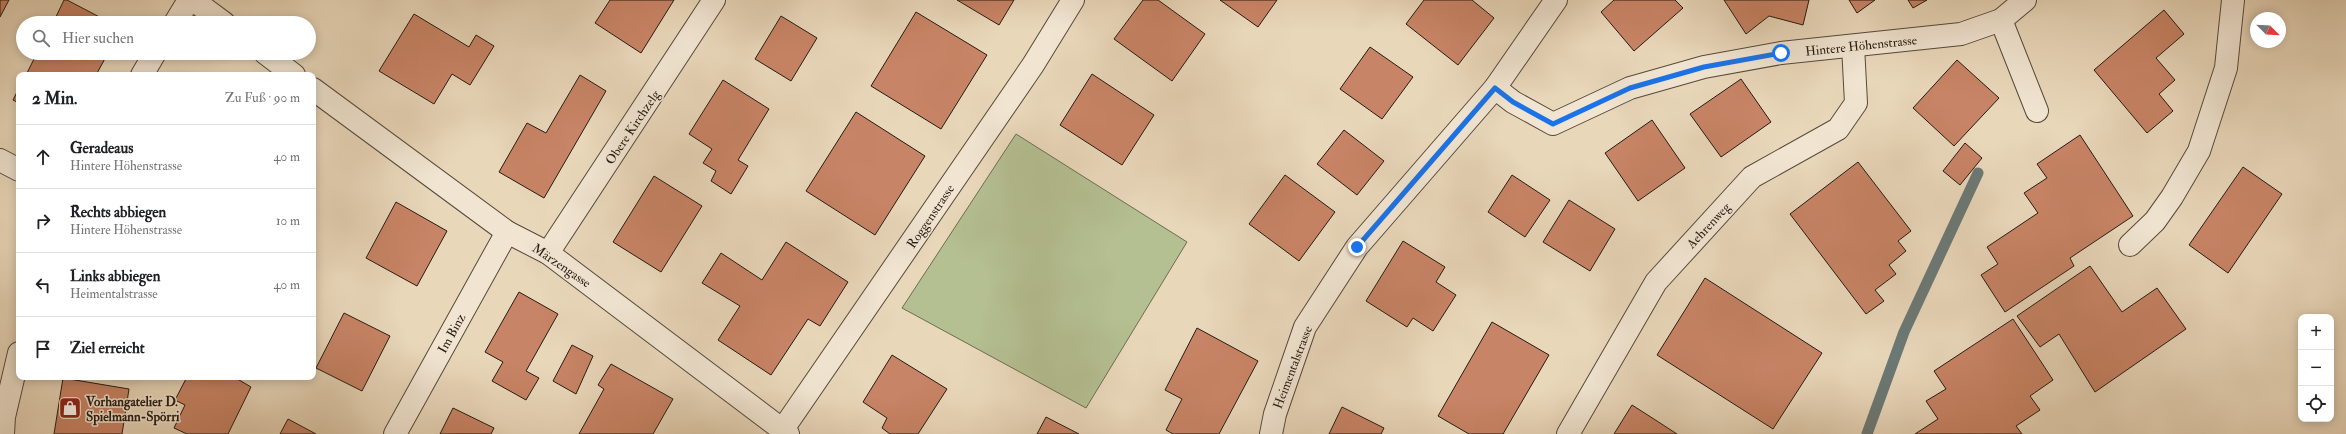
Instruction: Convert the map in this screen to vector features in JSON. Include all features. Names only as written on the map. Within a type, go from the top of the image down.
[{"type":"street","points":[[179,16],[189,0]]},
{"type":"street","points":[[193,0],[215,16]]},
{"type":"street","name":"Obere Kirchzelg","points":[[548,252],[714,0]]},
{"type":"street","name":"Roggenstrasse","points":[[785,432],[1033,65],[1074,0]]},
{"type":"street","name":"Heimentalstrasse","points":[[1271,434],[1275,414],[1305,328],[1357,247],[1495,88],[1556,0]]},
{"type":"street","name":"Hintere Höhenstrasse","points":[[1495,88],[1513,102],[1553,124],[1630,88],[1704,67],[1781,53],[1961,34],[2001,20],[2024,0]]},
{"type":"street","points":[[2130,245],[2155,221],[2172,197],[2199,151],[2226,68],[2233,0]]},
{"type":"street","points":[[2001,20],[2037,111]]},
{"type":"street","name":"Aehrenweg","points":[[1568,434],[1656,282],[1752,177],[1838,129],[1856,103],[1853,46]]},
{"type":"street","points":[[144,72],[151,60]]},
{"type":"street","points":[[274,60],[290,72]]},
{"type":"street","name":"Märzengasse","points":[[316,91],[507,232],[548,252],[785,432]]},
{"type":"street","points":[[0,160],[16,168]]},
{"type":"street","name":"Im Binz","points":[[395,434],[507,232]]},
{"type":"street","points":[[3,434],[4,417],[16,366]]},
{"type":"green space","points":[[1016,134],[1187,242],[1086,408],[902,308]]},
{"type":"building","points":[[0,0],[9,0],[0,17]]},
{"type":"building","points":[[64,0],[67,0],[98,16],[56,16]]},
{"type":"building","points":[[610,0],[674,0],[641,53],[595,23]]},
{"type":"building","points":[[957,0],[1014,0],[999,25]]},
{"type":"building","points":[[1143,0],[1158,0],[1205,34],[1172,81],[1114,39]]},
{"type":"building","points":[[1220,0],[1277,0],[1258,27]]},
{"type":"building","points":[[1424,0],[1472,0],[1494,18],[1458,65],[1406,24]]},
{"type":"building","points":[[1614,0],[1675,0],[1683,8],[1634,51],[1601,12]]},
{"type":"building","points":[[1724,0],[1809,0],[1803,25],[1769,16],[1746,34]]},
{"type":"building","points":[[1849,0],[1875,0],[1857,13]]},
{"type":"building","points":[[1908,0],[1927,0],[1913,8]]},
{"type":"building","points":[[2164,10],[2184,34],[2156,58],[2175,80],[2159,94],[2173,111],[2147,133],[2094,70]]},
{"type":"building","points":[[916,12],[987,55],[941,129],[871,86]]},
{"type":"building","points":[[414,14],[469,47],[476,35],[494,46],[470,85],[452,74],[434,104],[379,71]]},
{"type":"building","points":[[781,16],[817,38],[791,81],[755,59]]},
{"type":"building","points":[[1370,47],[1413,77],[1382,119],[1340,89]]},
{"type":"building","points":[[34,60],[104,60],[98,72],[28,72]]},
{"type":"building","points":[[1957,60],[1999,98],[1954,146],[1913,108]]},
{"type":"building","points":[[1092,74],[1154,115],[1122,165],[1060,125]]},
{"type":"building","points":[[580,75],[606,91],[544,198],[499,172],[527,123],[546,133]]},
{"type":"building","points":[[1741,79],[1771,122],[1721,157],[1690,114]]},
{"type":"building","points":[[723,80],[769,109],[738,160],[748,166],[731,194],[711,181],[716,171],[703,163],[712,149],[689,134]]},
{"type":"building","points":[[16,94],[16,102],[13,100]]},
{"type":"building","points":[[856,112],[925,156],[875,235],[806,191]]},
{"type":"building","points":[[1652,120],[1685,168],[1638,201],[1605,153]]},
{"type":"building","points":[[1344,130],[1384,161],[1357,195],[1317,164]]},
{"type":"building","points":[[2080,135],[2133,216],[2070,258],[2074,266],[2005,312],[1981,275],[1998,264],[1987,247],[2038,213],[2024,193],[2047,178],[2037,164]]},
{"type":"building","points":[[1965,143],[1982,158],[1960,185],[1943,171]]},
{"type":"building","points":[[1858,162],[1911,231],[1898,241],[1906,251],[1889,265],[1896,274],[1875,290],[1884,301],[1866,314],[1790,214]]},
{"type":"building","points":[[2243,167],[2282,194],[2228,273],[2189,245]]},
{"type":"building","points":[[1285,175],[1335,212],[1299,261],[1249,224]]},
{"type":"building","points":[[1512,175],[1550,200],[1525,237],[1488,212]]},
{"type":"building","points":[[654,176],[702,206],[661,272],[613,242]]},
{"type":"building","points":[[1569,200],[1615,229],[1590,271],[1543,242]]},
{"type":"building","points":[[396,202],[447,231],[417,286],[366,258]]},
{"type":"building","points":[[1403,241],[1445,267],[1436,282],[1456,295],[1433,331],[1413,318],[1407,327],[1366,301]]},
{"type":"building","points":[[786,242],[848,282],[820,326],[808,319],[771,375],[718,340],[740,306],[702,283],[721,253],[762,280]]},
{"type":"building","points":[[2090,266],[2122,312],[2157,288],[2186,329],[2095,392],[2059,334],[2040,347],[2017,316]]},
{"type":"building","points":[[1705,278],[1822,353],[1773,429],[1657,355]]},
{"type":"building","points":[[519,292],[558,314],[526,371],[539,378],[526,400],[492,381],[503,362],[485,352]]},
{"type":"building","points":[[344,313],[390,336],[362,391],[316,368]]},
{"type":"building","points":[[2013,319],[2053,380],[2030,396],[2040,410],[2016,426],[2022,434],[1915,434],[1938,419],[1926,401],[1946,389],[1934,371]]},
{"type":"building","points":[[1492,322],[1549,355],[1503,434],[1469,434],[1438,416]]},
{"type":"building","points":[[1197,328],[1258,361],[1219,434],[1173,434],[1166,430],[1182,399],[1165,390]]},
{"type":"building","points":[[572,345],[593,356],[576,394],[553,381]]},
{"type":"building","points":[[892,355],[947,389],[918,434],[890,434],[882,428],[887,418],[863,402]]},
{"type":"building","points":[[611,364],[673,399],[653,434],[579,434],[604,389],[598,385]]},
{"type":"building","points":[[63,380],[75,380],[129,389],[122,434],[54,434]]},
{"type":"building","points":[[185,380],[239,380],[251,387],[228,434],[187,434],[174,428],[185,405],[175,400]]},
{"type":"building","points":[[1632,405],[1657,421],[1677,434],[1614,434]]},
{"type":"building","points":[[1342,407],[1384,428],[1381,434],[1329,434]]},
{"type":"building","points":[[453,408],[494,428],[491,434],[440,434]]},
{"type":"building","points":[[1046,417],[1079,434],[1037,434]]},
{"type":"building","points":[[288,419],[316,434],[280,434]]},
{"type":"waterway","points":[[1867,434],[1904,332],[1978,173]]},
{"type":"place","name":"Vorhangatelier D. Spielmann-Spörri","points":[[70,408]]},
{"type":"route","points":[[1357,247],[1495,88],[1513,102],[1553,124],[1630,88],[1704,67],[1781,53]]}]
